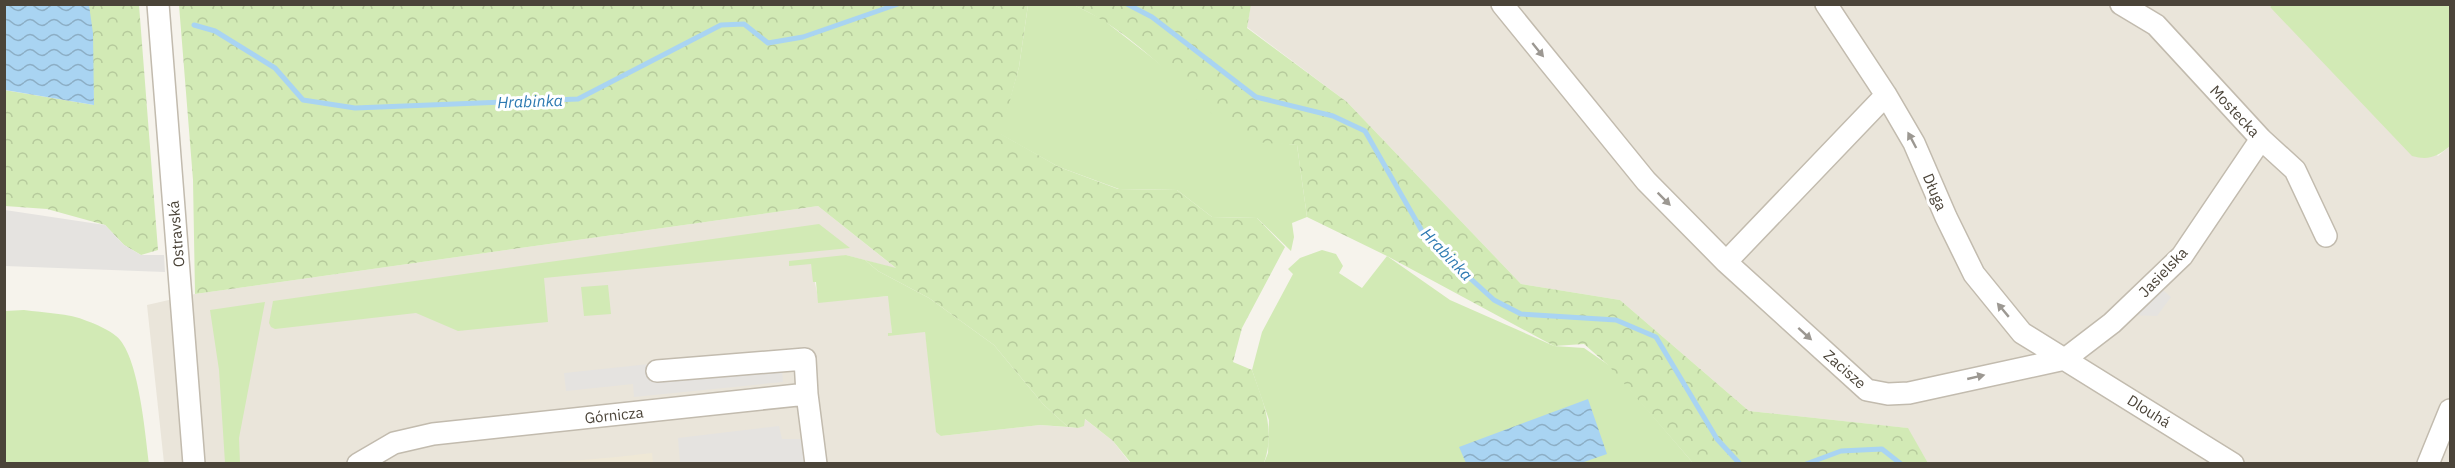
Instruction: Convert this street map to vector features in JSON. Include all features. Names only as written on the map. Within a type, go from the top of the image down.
[{"type":"street","name":"Ostravská","points":[[158,4],[194,464]]},
{"type":"street","name":"Zacisze","points":[[1502,4],[1646,181],[1726,262],[1868,390],[1888,394],[1909,393],[2065,358]]},
{"type":"street","name":"Długa","points":[[1826,4],[1914,142],[1946,217],[1974,274],[2022,333],[2065,358]]},
{"type":"street","name":"Mostecka","points":[[2121,4],[2156,25],[2261,139],[2295,170],[2326,236]]},
{"type":"street","points":[[1726,262],[1886,95]]},
{"type":"street","name":"Jasielska","points":[[2065,358],[2112,323],[2182,256],[2261,139]]},
{"type":"street","name":"Dlouhá","points":[[2065,358],[2233,464]]},
{"type":"street","points":[[657,371],[805,359],[816,464]]},
{"type":"street","name":"Górnicza","points":[[358,464],[394,443],[433,434],[807,394]]},
{"type":"street","points":[[2428,464],[2451,410]]},
{"type":"shaded area","points":[[1251,4],[2273,5],[2270,7],[2438,156],[2450,146],[2450,463],[1928,463],[1907,428],[1749,411],[1620,300],[1521,284],[1347,102],[1247,27]]},
{"type":"shaded area","points":[[818,206],[897,269],[846,255],[811,264],[819,302],[889,296],[892,333],[925,332],[941,436],[1040,425],[1078,428],[1082,417],[1113,441],[1130,463],[164,463],[147,305],[195,294]]},
{"type":"shaded area","points":[[5,210],[105,225],[124,245],[141,255],[164,255],[165,272],[5,266]]},
{"type":"shaded area","points":[[2157,285],[2171,297],[2157,316],[2127,315]]},
{"type":"shaded area","points":[[678,361],[681,381],[782,370],[783,382],[634,397],[633,384],[566,391],[564,373]]},
{"type":"shaded area","points":[[779,426],[782,439],[805,439],[807,463],[680,463],[678,438]]},
{"type":"shaded area","points":[[652,453],[653,463],[546,463],[617,457]]},
{"type":"green space","points":[[1072,4],[1102,19],[1155,60],[1246,139],[1297,145],[1307,217],[1292,223],[1294,237],[1291,251],[1257,218],[1212,217],[1177,190],[1119,189],[1059,167],[1000,134],[1019,67],[1028,5]]},
{"type":"green space","points":[[2273,4],[2450,5],[2450,146],[2433,157],[2412,156],[2270,7]]},
{"type":"green space","points":[[89,5],[139,5],[158,250],[141,255],[124,245],[105,225],[47,209],[5,206],[4,90],[94,105]]},
{"type":"green space","points":[[179,5],[1028,5],[1019,67],[1001,134],[1059,167],[1118,189],[1177,190],[1212,217],[1257,218],[1285,247],[1242,328],[1233,362],[1252,370],[1264,405],[1269,439],[1264,463],[1131,463],[1113,441],[1085,419],[1084,426],[1068,427],[1043,404],[994,345],[929,298],[878,271],[865,260],[896,268],[818,206],[195,294],[193,180]]},
{"type":"green space","points":[[1073,5],[1251,5],[1247,28],[1347,102],[1521,284],[1620,300],[1749,411],[1908,428],[1928,463],[1693,463],[1608,365],[1584,344],[1554,346],[1387,256],[1307,217],[1297,145],[1259,142],[1242,137],[1135,43],[1105,22]]},
{"type":"green space","points":[[819,224],[850,248],[544,278],[548,322],[458,331],[416,313],[275,329],[269,323],[273,301]]},
{"type":"green space","points":[[1322,250],[1336,254],[1343,266],[1339,273],[1362,288],[1387,256],[1450,300],[1554,346],[1584,348],[1610,366],[1693,463],[1264,463],[1268,453],[1269,420],[1252,370],[1262,332],[1293,274],[1288,269],[1300,258]]},
{"type":"green space","points":[[846,255],[865,260],[878,271],[929,298],[994,345],[1043,404],[1068,427],[1040,425],[941,436],[936,432],[925,332],[888,336],[888,333],[892,333],[888,296],[818,303],[811,264],[789,266],[789,261]]},
{"type":"green space","points":[[608,285],[611,314],[584,316],[581,287]]},
{"type":"green space","points":[[265,302],[239,438],[240,463],[225,463],[219,370],[210,310]]},
{"type":"green space","points":[[24,310],[80,318],[110,332],[124,345],[140,395],[149,463],[5,463],[5,311]]},
{"type":"water","points":[[4,5],[89,5],[93,33],[94,105],[5,90]]},
{"type":"water","points":[[1588,399],[1607,454],[1581,463],[1466,463],[1459,447]]},
{"type":"waterway","name":"Hrabinka","points":[[194,25],[215,31],[275,68],[303,100],[355,108],[578,99],[721,25],[744,24],[768,43],[803,37],[898,4]]},
{"type":"waterway","name":"Hrabinka","points":[[1127,4],[1152,17],[1256,97],[1333,116],[1365,131],[1426,238],[1494,300],[1521,314],[1616,320],[1656,337],[1717,439],[1740,464]]},
{"type":"waterway","name":"Hrabinka","points":[[1806,464],[1841,451],[1882,449],[1901,464]]}]
